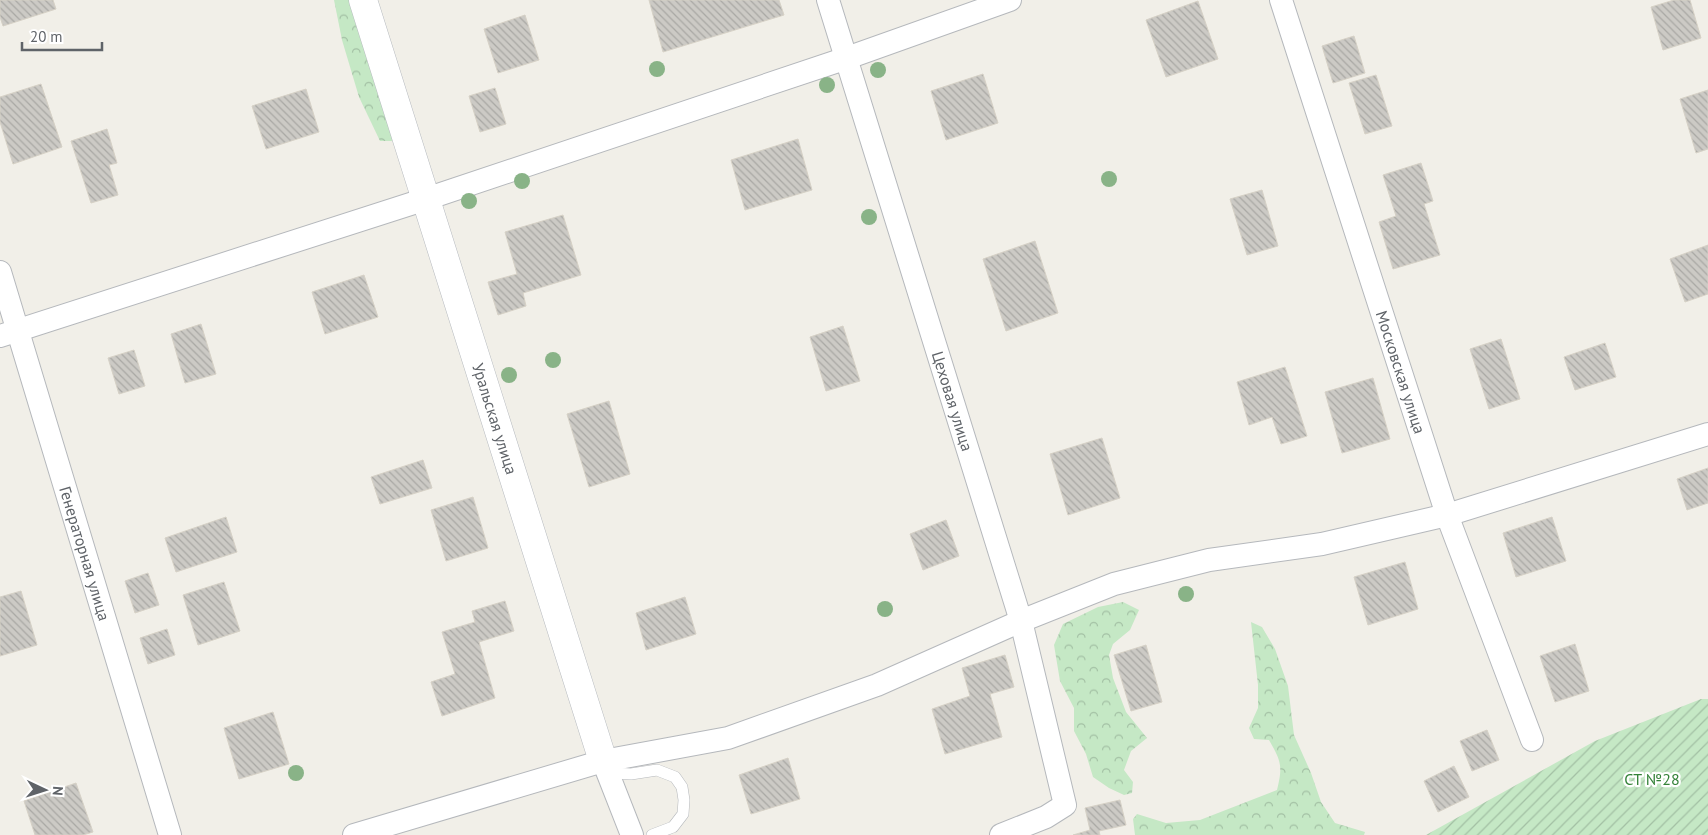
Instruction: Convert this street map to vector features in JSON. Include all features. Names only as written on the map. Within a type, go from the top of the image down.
[{"type":"street","name":"Уральская улица","points":[[363,0],[603,761],[638,834]]},
{"type":"street","name":"Цеховая улица","points":[[828,0],[1021,621],[1065,805],[1046,817],[1001,835]]},
{"type":"street","points":[[9,334],[426,199],[847,58],[1010,0]]},
{"type":"street","name":"Московская улица","points":[[1281,0],[1447,515],[1532,740]]},
{"type":"street","name":"Генераторная улица","points":[[0,272],[9,334],[170,835]]},
{"type":"street","points":[[354,835],[603,761],[728,738],[877,685],[1021,621],[1114,584],[1209,560],[1322,544],[1447,515],[1708,434]]},
{"type":"lane","points":[[603,761],[612,773],[631,774],[657,770],[675,777],[682,787],[684,800],[683,814],[673,826],[638,834]]},
{"type":"green space","points":[[334,0],[354,0],[396,141],[380,141],[359,97],[342,40]]},
{"type":"green space","points":[[1123,602],[1139,610],[1130,630],[1113,644],[1109,655],[1113,678],[1126,712],[1147,738],[1131,751],[1124,770],[1133,782],[1132,793],[1124,795],[1093,777],[1086,754],[1074,731],[1074,708],[1060,681],[1054,645],[1063,624],[1098,607]]},
{"type":"green space","points":[[1251,622],[1262,627],[1275,649],[1288,686],[1294,735],[1311,773],[1321,802],[1335,823],[1365,832],[1364,835],[1135,835],[1133,819],[1137,814],[1166,823],[1200,820],[1277,790],[1280,764],[1276,753],[1269,740],[1254,739],[1249,728],[1258,708],[1258,685]]},
{"type":"green space","name":"СТ №28","points":[[1701,699],[1708,699],[1708,835],[1426,835],[1595,741]]},
{"type":"building","points":[[0,0],[53,0],[56,9],[3,26],[0,17]]},
{"type":"building","points":[[649,0],[779,0],[784,15],[663,52]]},
{"type":"building","points":[[1674,0],[1690,0],[1701,38],[1663,50],[1651,7]]},
{"type":"building","points":[[1198,1],[1218,59],[1166,77],[1146,20]]},
{"type":"building","points":[[525,15],[539,60],[498,73],[484,29]]},
{"type":"building","points":[[1354,36],[1365,73],[1333,83],[1322,46]]},
{"type":"building","points":[[983,74],[998,123],[946,140],[931,91]]},
{"type":"building","points":[[1376,75],[1392,126],[1365,134],[1349,83]]},
{"type":"building","points":[[41,84],[62,147],[13,164],[0,122],[0,97]]},
{"type":"building","points":[[495,88],[506,124],[480,132],[469,96]]},
{"type":"building","points":[[306,89],[319,132],[266,149],[252,106]]},
{"type":"building","points":[[1708,90],[1708,149],[1696,153],[1680,99]]},
{"type":"building","points":[[107,129],[117,163],[109,165],[118,195],[91,203],[71,141]]},
{"type":"building","points":[[798,139],[812,190],[745,210],[731,160]]},
{"type":"building","points":[[1421,163],[1433,201],[1424,204],[1440,255],[1393,269],[1379,222],[1396,216],[1383,175]]},
{"type":"building","points":[[1262,190],[1278,246],[1247,255],[1230,199]]},
{"type":"building","points":[[563,215],[581,275],[523,293],[526,306],[498,315],[488,282],[517,274],[505,232]]},
{"type":"building","points":[[1035,241],[1058,313],[1006,331],[983,259]]},
{"type":"building","points":[[1708,245],[1708,294],[1685,302],[1670,259]]},
{"type":"building","points":[[364,275],[378,317],[325,334],[312,292]]},
{"type":"building","points":[[201,324],[216,374],[185,383],[171,334]]},
{"type":"building","points":[[843,326],[860,381],[826,391],[810,337]]},
{"type":"building","points":[[1501,339],[1520,399],[1489,409],[1470,349]]},
{"type":"building","points":[[1605,343],[1616,377],[1575,390],[1564,357]]},
{"type":"building","points":[[134,350],[145,386],[119,394],[108,358]]},
{"type":"building","points":[[1285,367],[1307,436],[1281,444],[1272,417],[1249,425],[1237,382]]},
{"type":"building","points":[[1373,378],[1390,439],[1342,453],[1325,392]]},
{"type":"building","points":[[609,401],[630,474],[589,487],[567,414]]},
{"type":"building","points":[[1102,438],[1120,498],[1068,515],[1050,454]]},
{"type":"building","points":[[423,460],[432,488],[380,504],[371,477]]},
{"type":"building","points":[[1708,468],[1708,503],[1687,510],[1677,479]]},
{"type":"building","points":[[473,497],[488,548],[446,561],[431,510]]},
{"type":"building","points":[[226,517],[237,552],[176,572],[165,538]]},
{"type":"building","points":[[1552,517],[1566,561],[1516,577],[1503,533]]},
{"type":"building","points":[[946,520],[959,556],[923,570],[910,534]]},
{"type":"building","points":[[1405,562],[1418,609],[1368,625],[1354,577]]},
{"type":"building","points":[[148,573],[159,605],[135,613],[125,581]]},
{"type":"building","points":[[224,582],[240,631],[198,645],[183,595]]},
{"type":"building","points":[[21,591],[37,645],[0,656],[0,597]]},
{"type":"building","points":[[685,597],[696,634],[646,650],[636,613]]},
{"type":"building","points":[[505,601],[514,631],[479,642],[495,698],[442,716],[431,682],[455,674],[442,632],[475,622],[472,611]]},
{"type":"building","points":[[167,629],[175,655],[148,664],[140,638]]},
{"type":"building","points":[[1575,644],[1589,691],[1555,702],[1540,656]]},
{"type":"building","points":[[1146,645],[1162,702],[1131,711],[1114,655]]},
{"type":"building","points":[[1005,655],[1014,687],[990,694],[1002,737],[945,754],[932,709],[970,696],[962,668]]},
{"type":"building","points":[[273,712],[289,764],[239,779],[224,728]]},
{"type":"building","points":[[1487,730],[1499,760],[1472,771],[1460,741]]},
{"type":"building","points":[[788,758],[800,799],[751,814],[739,775]]},
{"type":"building","points":[[1454,766],[1469,797],[1438,812],[1424,781]]},
{"type":"building","points":[[76,783],[93,832],[83,835],[35,835],[24,801]]},
{"type":"building","points":[[1120,800],[1126,825],[1099,831],[1100,835],[1073,835],[1090,830],[1085,808]]}]
